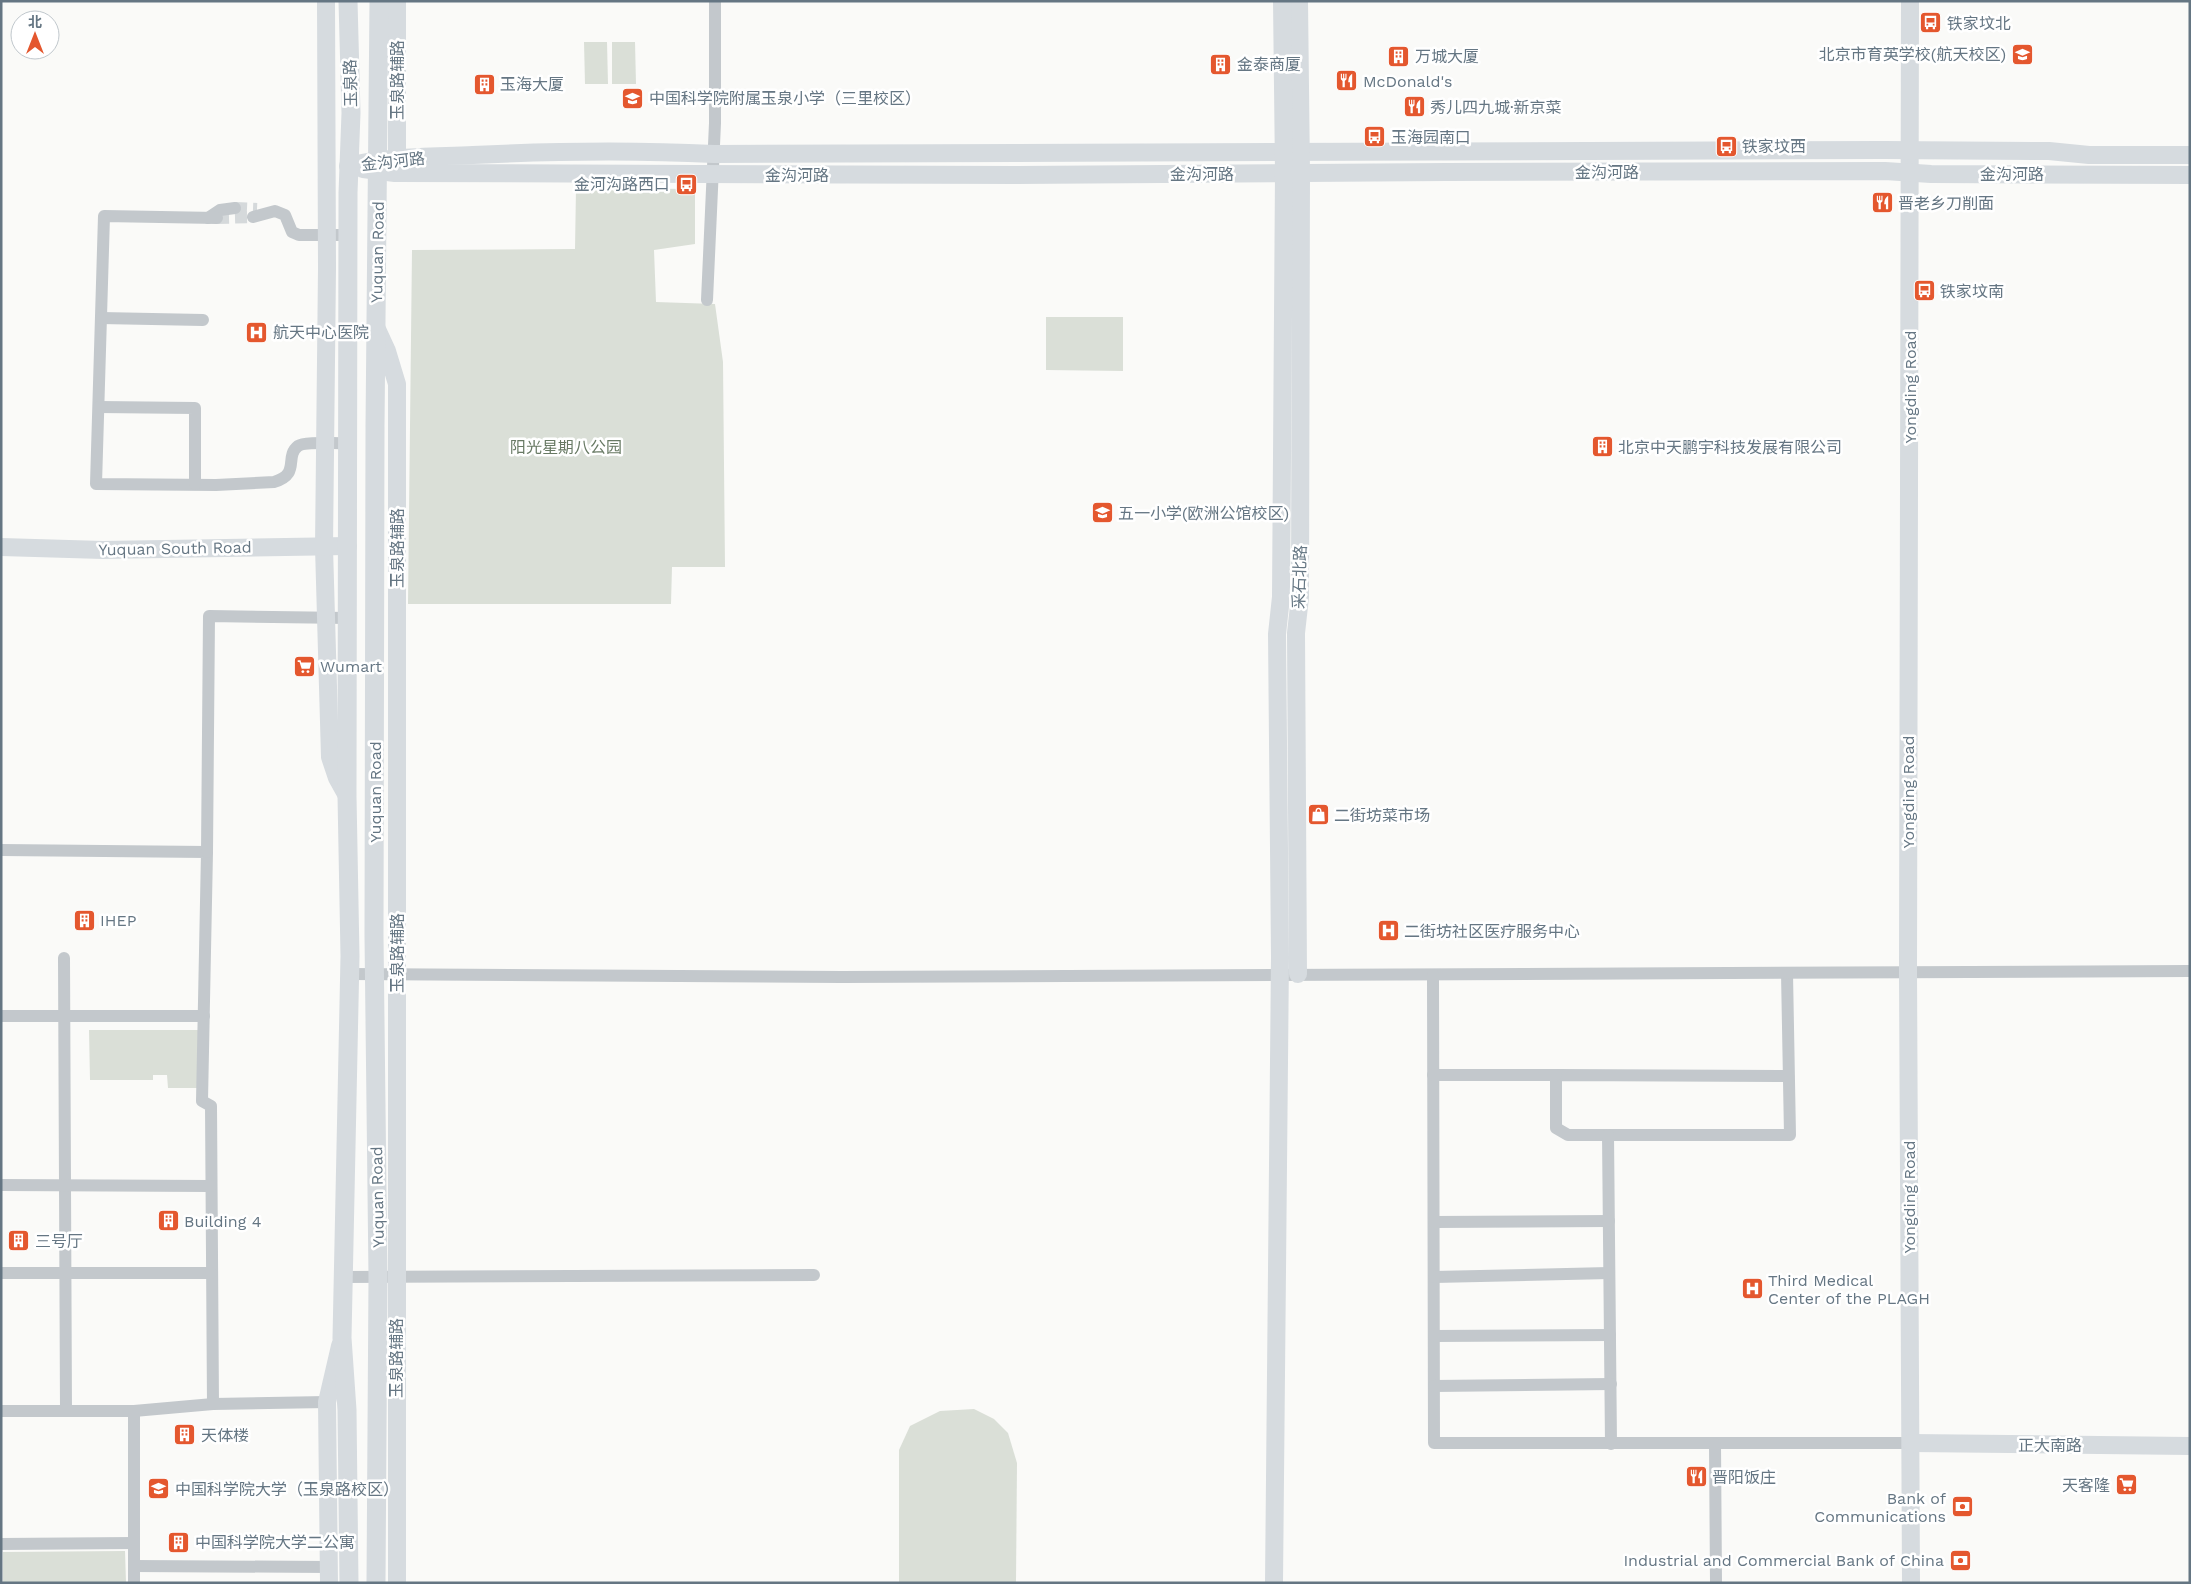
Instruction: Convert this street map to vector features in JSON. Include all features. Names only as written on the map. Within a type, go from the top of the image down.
[{"type":"main road","name":"玉泉路","points":[[348,1],[350,88],[348,166]]},
{"type":"main road","name":"Yuquan Road","points":[[376,1583],[387,1278],[374,936],[376,327],[378,210],[385,163],[379,98],[379,1]]},
{"type":"main road","points":[[350,88],[362,105],[371,105],[379,98]]},
{"type":"main road","name":"Yuquan Road","points":[[348,166],[347,796],[350,974],[342,1338],[347,1410],[349,1583]]},
{"type":"main road","points":[[348,192],[354,186],[362,188],[378,210]]},
{"type":"main road","points":[[350,937],[355,944],[360,946],[368,944],[374,936]]},
{"type":"street","points":[[326,1],[325,618],[330,757],[337,778],[347,796]]},
{"type":"street","name":"玉泉路辅路","points":[[385,163],[397,1]]},
{"type":"street","points":[[706,300],[714,154],[715,1]]},
{"type":"street","points":[[1282,1],[1292,151]]},
{"type":"street","points":[[1292,151],[1299,1]]},
{"type":"street","name":"Yongding Road","points":[[1910,1],[1908,972],[1911,1583]]},
{"type":"street","name":"金沟河路","points":[[348,166],[510,153],[661,151],[714,154],[1121,154],[1292,151],[1910,150],[2049,151],[2089,155],[2190,155]]},
{"type":"street","name":"采石北路","points":[[1292,151],[1301,173],[1300,597],[1296,633],[1298,974]]},
{"type":"street","name":"采石北路","points":[[1274,1583],[1279,975],[1277,634],[1281,596],[1284,173],[1292,151]]},
{"type":"street","name":"金沟河路","points":[[385,163],[713,175],[1795,171],[2190,175]]},
{"type":"street","points":[[235,208],[220,210],[212,218],[104,216],[96,484],[264,483],[282,480],[290,473],[293,452],[298,446],[348,443]]},
{"type":"street","points":[[259,212],[275,211],[285,215],[292,232],[299,235],[348,235]]},
{"type":"street","points":[[101,318],[203,320]]},
{"type":"street","name":"玉泉路辅路","points":[[376,327],[387,351],[397,384],[396,974],[387,1278],[397,1583]]},
{"type":"street","points":[[98,407],[195,408],[195,484]]},
{"type":"street","name":"Yuquan South Road","points":[[1,547],[103,550],[348,546]]},
{"type":"street","points":[[213,1404],[211,1106],[202,1101],[207,852],[208,616],[347,618]]},
{"type":"street","points":[[1,850],[207,852]]},
{"type":"street","points":[[64,958],[66,1411]]},
{"type":"street","points":[[350,974],[826,977],[2190,971]]},
{"type":"street","points":[[1556,1075],[1556,1128],[1568,1135],[1790,1135],[1786,973]]},
{"type":"street","points":[[1433,975],[1434,1443],[1911,1443]]},
{"type":"street","points":[[1,1016],[204,1016]]},
{"type":"street","points":[[1433,1075],[1789,1076]]},
{"type":"street","points":[[1608,1135],[1612,1444]]},
{"type":"street","points":[[1,1185],[211,1186]]},
{"type":"street","points":[[1434,1222],[1609,1220]]},
{"type":"street","points":[[1,1273],[211,1273]]},
{"type":"street","points":[[1434,1277],[1609,1273]]},
{"type":"street","points":[[343,1277],[814,1275]]},
{"type":"street","points":[[1434,1336],[1610,1335]]},
{"type":"street","points":[[134,1566],[329,1575],[327,1402],[342,1338]]},
{"type":"street","points":[[1434,1386],[1611,1384]]},
{"type":"street","points":[[1,1411],[134,1411],[213,1404],[327,1402]]},
{"type":"street","points":[[134,1411],[134,1583]]},
{"type":"street","name":"正大南路","points":[[1911,1443],[2190,1446]]},
{"type":"street","points":[[1715,1444],[1716,1583]]},
{"type":"street","points":[[1,1544],[134,1543]]},
{"type":"green space","points":[[584,42],[607,42],[608,84],[585,84]]},
{"type":"green space","points":[[612,42],[635,42],[636,84],[612,84]]},
{"type":"green space","name":"阳光星期八公园","points":[[576,188],[695,189],[695,244],[654,250],[656,302],[715,304],[723,362],[725,567],[672,567],[671,604],[408,604],[412,250],[575,249]]},
{"type":"green space","points":[[1046,317],[1123,317],[1123,371],[1046,370]]},
{"type":"green space","points":[[89,1030],[199,1030],[200,1088],[168,1088],[167,1075],[153,1075],[153,1080],[90,1080]]},
{"type":"green space","points":[[974,1409],[994,1419],[1008,1433],[1017,1463],[1016,1583],[899,1583],[899,1450],[910,1426],[940,1411]]},
{"type":"green space","points":[[125,1551],[126,1583],[3,1583],[3,1552]]},
{"type":"tunnel","points":[[235,208],[257,209]]},
{"type":"tunnel","points":[[217,218],[253,217]]},
{"type":"place","name":"铁家坟北","points":[[1931,23]]},
{"type":"place","name":"北京市育英学校(航天校区)","points":[[2022,54]]},
{"type":"place","name":"万城大厦","points":[[1399,56]]},
{"type":"place","name":"金泰商厦","points":[[1221,64]]},
{"type":"place","name":"McDonald's","points":[[1347,81]]},
{"type":"place","name":"玉海大厦","points":[[484,84]]},
{"type":"place","name":"中国科学院附属玉泉小学（三里校区）","points":[[633,98]]},
{"type":"place","name":"秀儿四九城·新京菜","points":[[1414,107]]},
{"type":"place","name":"玉海园南口","points":[[1375,137]]},
{"type":"place","name":"铁家坟西","points":[[1726,146]]},
{"type":"place","name":"金河沟路西口","points":[[686,184]]},
{"type":"place","name":"晋老乡刀削面","points":[[1882,203]]},
{"type":"place","name":"铁家坟南","points":[[1924,291]]},
{"type":"place","name":"航天中心医院","points":[[257,332]]},
{"type":"place","name":"北京中天鹏宇科技发展有限公司","points":[[1602,447]]},
{"type":"place","name":"五一小学(欧洲公馆校区)","points":[[1102,513]]},
{"type":"place","name":"Wumart","points":[[304,666]]},
{"type":"place","name":"二街坊菜市场","points":[[1318,815]]},
{"type":"place","name":"IHEP","points":[[84,920]]},
{"type":"place","name":"二街坊社区医疗服务中心","points":[[1388,931]]},
{"type":"place","name":"Building 4","points":[[168,1221]]},
{"type":"place","name":"三号厅","points":[[19,1241]]},
{"type":"place","name":"Third Medical Center of the PLAGH","points":[[1752,1289]]},
{"type":"place","name":"天体楼","points":[[185,1435]]},
{"type":"place","name":"晋阳饭庄","points":[[1696,1477]]},
{"type":"place","name":"天客隆","points":[[2126,1485]]},
{"type":"place","name":"中国科学院大学（玉泉路校区）","points":[[159,1489]]},
{"type":"place","name":"Bank of Communications","points":[[1962,1507]]},
{"type":"place","name":"中国科学院大学二公寓","points":[[179,1542]]},
{"type":"place","name":"Industrial and Commercial Bank of China","points":[[1960,1560]]}]
